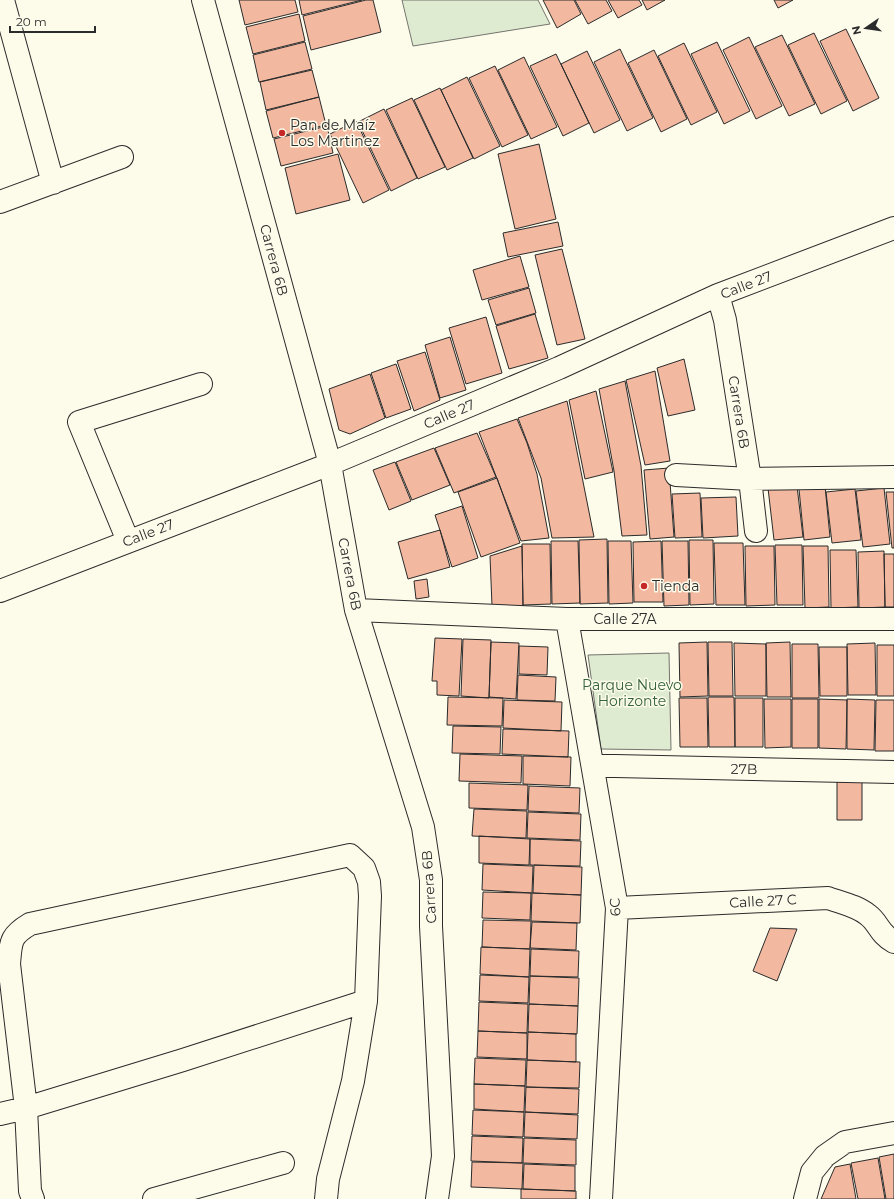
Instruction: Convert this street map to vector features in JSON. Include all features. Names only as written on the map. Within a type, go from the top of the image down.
[{"type":"street","points":[[3,0],[53,183]]},
{"type":"street","name":"Carrera 6B","points":[[203,0],[330,464],[356,610],[424,827],[430,880],[443,1156],[437,1199]]},
{"type":"street","points":[[0,202],[122,156]]},
{"type":"street","name":"Calle 27","points":[[0,591],[128,540],[330,464],[559,368],[718,295],[894,228]]},
{"type":"street","name":"Carrera 6B","points":[[718,295],[725,320],[750,479],[756,531]]},
{"type":"street","points":[[128,540],[79,422],[200,384]]},
{"type":"street","points":[[676,475],[750,479],[894,477]]},
{"type":"street","name":"Calle 27A","points":[[356,610],[567,619],[894,618]]},
{"type":"street","name":"6C","points":[[567,619],[617,908],[602,1199]]},
{"type":"street","name":"27B","points":[[593,766],[894,772]]},
{"type":"street","points":[[33,1199],[30,1190],[26,1108],[9,964],[11,942],[18,931],[30,924],[350,855],[364,868],[369,882],[370,896],[366,1001],[353,1081],[328,1179],[326,1199]]},
{"type":"street","name":"Calle 27 C","points":[[617,908],[828,898],[854,906],[869,916],[886,938],[894,942]]},
{"type":"street","points":[[0,1114],[26,1108],[183,1060],[366,1001]]},
{"type":"street","points":[[804,1199],[812,1172],[824,1156],[845,1142],[894,1133]]},
{"type":"street","points":[[154,1199],[283,1163]]},
{"type":"green space","points":[[402,0],[538,0],[550,24],[413,46]]},
{"type":"green space","name":"Parque Nuevo Horizonte","points":[[669,653],[671,750],[601,749],[588,655]]},
{"type":"building","points":[[239,0],[295,0],[298,12],[245,25]]},
{"type":"building","points":[[299,0],[362,0],[302,15]]},
{"type":"building","points":[[366,0],[373,0],[381,32],[311,50],[303,16]]},
{"type":"building","points":[[543,0],[574,0],[581,14],[557,28]]},
{"type":"building","points":[[575,0],[606,0],[612,11],[588,24]]},
{"type":"building","points":[[608,0],[639,0],[642,5],[618,18]]},
{"type":"building","points":[[642,0],[665,0],[647,10]]},
{"type":"building","points":[[774,0],[793,0],[778,8]]},
{"type":"building","points":[[299,14],[305,41],[253,54],[246,27]]},
{"type":"building","points":[[846,29],[879,98],[853,111],[820,41]]},
{"type":"building","points":[[814,33],[847,101],[821,114],[788,45]]},
{"type":"building","points":[[782,35],[815,104],[789,116],[755,47]]},
{"type":"building","points":[[749,37],[782,106],[756,119],[723,50]]},
{"type":"building","points":[[305,42],[312,69],[259,82],[253,55]]},
{"type":"building","points":[[717,42],[750,111],[724,124],[691,54]]},
{"type":"building","points":[[684,43],[717,112],[691,125],[658,56]]},
{"type":"building","points":[[620,49],[653,118],[627,131],[594,62]]},
{"type":"building","points":[[654,50],[687,119],[661,132],[628,63]]},
{"type":"building","points":[[587,51],[620,120],[594,133],[561,64]]},
{"type":"building","points":[[556,54],[589,123],[563,136],[530,66]]},
{"type":"building","points":[[524,57],[557,127],[531,139],[498,70]]},
{"type":"building","points":[[495,66],[528,135],[502,147],[469,78]]},
{"type":"building","points":[[312,70],[319,97],[266,110],[260,82]]},
{"type":"building","points":[[467,77],[500,146],[474,159],[441,90]]},
{"type":"building","points":[[440,88],[473,158],[447,170],[414,100]]},
{"type":"building","points":[[319,97],[326,125],[273,138],[266,111]]},
{"type":"building","points":[[412,98],[445,167],[418,179],[386,110]]},
{"type":"building","points":[[384,109],[417,178],[391,191],[358,122]]},
{"type":"building","points":[[356,121],[389,190],[363,203],[330,134]]},
{"type":"building","points":[[327,126],[333,153],[281,166],[274,139]]},
{"type":"building","points":[[539,144],[556,219],[515,229],[498,154]]},
{"type":"building","points":[[338,154],[350,200],[296,214],[285,168]]},
{"type":"building","points":[[558,222],[563,246],[508,257],[503,233]]},
{"type":"building","points":[[562,249],[585,339],[557,345],[535,255]]},
{"type":"building","points":[[520,256],[529,287],[482,300],[473,270]]},
{"type":"building","points":[[529,288],[536,313],[496,325],[488,300]]},
{"type":"building","points":[[535,314],[548,358],[509,369],[496,326]]},
{"type":"building","points":[[486,317],[502,373],[466,384],[449,328]]},
{"type":"building","points":[[450,337],[466,390],[440,398],[425,345]]},
{"type":"building","points":[[425,352],[440,400],[414,411],[397,361]]},
{"type":"building","points":[[684,359],[695,410],[668,416],[657,368]]},
{"type":"building","points":[[396,364],[411,409],[386,418],[371,373]]},
{"type":"building","points":[[655,371],[670,461],[645,465],[626,380]]},
{"type":"building","points":[[370,374],[385,418],[350,434],[339,430],[329,389]]},
{"type":"building","points":[[625,381],[641,466],[647,535],[622,536],[614,471],[599,389]]},
{"type":"building","points":[[596,391],[613,472],[585,479],[569,400]]},
{"type":"building","points":[[567,401],[594,537],[552,538],[541,478],[518,418]]},
{"type":"building","points":[[517,419],[537,474],[549,538],[521,541],[479,432]]},
{"type":"building","points":[[477,433],[496,477],[454,493],[435,448]]},
{"type":"building","points":[[434,448],[450,485],[412,500],[396,462]]},
{"type":"building","points":[[395,462],[411,501],[389,510],[373,470]]},
{"type":"building","points":[[669,468],[674,537],[650,539],[644,470]]},
{"type":"building","points":[[497,478],[520,543],[481,557],[458,492]]},
{"type":"building","points":[[797,486],[803,537],[774,540],[768,488]]},
{"type":"building","points":[[825,486],[830,537],[804,540],[799,489]]},
{"type":"building","points":[[884,488],[890,544],[863,547],[856,491]]},
{"type":"building","points":[[855,489],[861,540],[832,543],[826,492]]},
{"type":"building","points":[[886,492],[894,492],[894,548],[892,548]]},
{"type":"building","points":[[700,493],[702,537],[675,538],[672,494]]},
{"type":"building","points":[[736,497],[738,536],[703,538],[701,498]]},
{"type":"building","points":[[462,506],[478,558],[452,567],[435,515]]},
{"type":"building","points":[[440,530],[450,567],[408,579],[398,542]]},
{"type":"building","points":[[607,539],[608,603],[580,604],[579,540]]},
{"type":"building","points":[[689,540],[713,540],[714,604],[690,605]]},
{"type":"building","points":[[551,541],[578,541],[580,603],[552,604]]},
{"type":"building","points":[[608,541],[631,541],[633,603],[609,604]]},
{"type":"building","points":[[661,541],[663,602],[634,602],[633,542]]},
{"type":"building","points":[[662,541],[688,541],[689,605],[664,606]]},
{"type":"building","points":[[714,543],[743,543],[745,605],[716,605]]},
{"type":"building","points":[[522,544],[550,544],[551,604],[523,605]]},
{"type":"building","points":[[775,545],[802,545],[803,605],[777,605]]},
{"type":"building","points":[[522,546],[523,606],[492,606],[490,556]]},
{"type":"building","points":[[745,546],[774,546],[775,605],[746,606]]},
{"type":"building","points":[[803,546],[828,546],[829,607],[805,608]]},
{"type":"building","points":[[830,550],[856,550],[858,607],[831,608]]},
{"type":"building","points":[[884,551],[885,607],[859,608],[858,552]]},
{"type":"building","points":[[884,554],[894,554],[894,607],[885,607]]},
{"type":"building","points":[[427,579],[429,597],[416,599],[414,581]]},
{"type":"building","points":[[435,638],[462,639],[459,696],[437,695],[437,681],[432,681]]},
{"type":"building","points":[[463,639],[491,640],[489,698],[461,696]]},
{"type":"building","points":[[491,642],[519,643],[516,699],[489,697]]},
{"type":"building","points":[[707,642],[708,696],[680,697],[679,643]]},
{"type":"building","points":[[708,642],[732,642],[733,696],[709,696]]},
{"type":"building","points":[[790,642],[791,697],[767,697],[766,643]]},
{"type":"building","points":[[734,643],[766,644],[766,696],[735,696]]},
{"type":"building","points":[[875,643],[876,695],[848,695],[847,644]]},
{"type":"building","points":[[792,644],[818,644],[819,698],[792,698]]},
{"type":"building","points":[[877,645],[894,645],[894,696],[877,696]]},
{"type":"building","points":[[519,646],[548,647],[547,675],[519,674]]},
{"type":"building","points":[[819,647],[847,647],[847,696],[820,696]]},
{"type":"building","points":[[518,675],[556,677],[555,701],[517,700]]},
{"type":"building","points":[[448,697],[503,698],[502,726],[447,725]]},
{"type":"building","points":[[708,697],[734,697],[735,747],[709,747]]},
{"type":"building","points":[[679,698],[707,698],[708,747],[680,747]]},
{"type":"building","points":[[735,698],[763,698],[763,747],[735,747]]},
{"type":"building","points":[[764,699],[791,699],[791,747],[765,748]]},
{"type":"building","points":[[792,699],[818,699],[818,748],[792,748]]},
{"type":"building","points":[[819,699],[847,700],[846,749],[819,748]]},
{"type":"building","points":[[847,699],[875,700],[874,750],[847,749]]},
{"type":"building","points":[[504,700],[562,702],[561,731],[503,728]]},
{"type":"building","points":[[876,700],[894,700],[894,751],[875,751]]},
{"type":"building","points":[[453,726],[501,727],[500,754],[452,753]]},
{"type":"building","points":[[503,729],[569,731],[568,757],[502,754]]},
{"type":"building","points":[[460,754],[522,756],[521,783],[459,781]]},
{"type":"building","points":[[523,756],[571,757],[570,786],[523,784]]},
{"type":"building","points":[[837,774],[862,774],[862,820],[837,820]]},
{"type":"building","points":[[469,783],[528,785],[527,810],[469,808]]},
{"type":"building","points":[[529,786],[580,788],[579,813],[528,811]]},
{"type":"building","points":[[474,809],[527,811],[526,838],[472,836]]},
{"type":"building","points":[[528,812],[581,814],[580,840],[527,838]]},
{"type":"building","points":[[479,836],[530,839],[529,865],[479,863]]},
{"type":"building","points":[[530,839],[581,841],[580,866],[530,865]]},
{"type":"building","points":[[483,864],[533,866],[532,893],[482,890]]},
{"type":"building","points":[[534,865],[582,867],[581,895],[533,893]]},
{"type":"building","points":[[483,892],[531,893],[530,920],[482,918]]},
{"type":"building","points":[[532,893],[581,895],[580,923],[531,921]]},
{"type":"building","points":[[483,920],[531,921],[530,949],[482,947]]},
{"type":"building","points":[[532,922],[577,923],[576,950],[530,948]]},
{"type":"building","points":[[770,928],[797,929],[777,981],[753,971]]},
{"type":"building","points":[[481,947],[530,949],[529,977],[480,974]]},
{"type":"building","points":[[531,949],[579,951],[578,977],[530,976]]},
{"type":"building","points":[[480,975],[529,977],[528,1003],[479,1001]]},
{"type":"building","points":[[530,976],[579,978],[578,1006],[529,1004]]},
{"type":"building","points":[[479,1002],[528,1004],[527,1033],[478,1031]]},
{"type":"building","points":[[529,1004],[578,1006],[577,1034],[528,1032]]},
{"type":"building","points":[[478,1031],[527,1033],[527,1059],[477,1057]]},
{"type":"building","points":[[528,1032],[576,1034],[576,1062],[527,1060]]},
{"type":"building","points":[[475,1058],[526,1060],[525,1086],[474,1084]]},
{"type":"building","points":[[527,1060],[580,1062],[579,1088],[526,1087]]},
{"type":"building","points":[[474,1084],[525,1086],[524,1112],[474,1109]]},
{"type":"building","points":[[526,1087],[579,1089],[578,1114],[525,1112]]},
{"type":"building","points":[[473,1110],[524,1112],[523,1137],[472,1135]]},
{"type":"building","points":[[525,1112],[578,1115],[577,1139],[524,1137]]},
{"type":"building","points":[[472,1136],[523,1138],[522,1163],[471,1161]]},
{"type":"building","points":[[524,1138],[576,1140],[576,1165],[523,1163]]},
{"type":"building","points":[[894,1154],[894,1199],[886,1199],[879,1157]]},
{"type":"building","points":[[878,1158],[885,1199],[858,1199],[851,1163]]},
{"type":"building","points":[[472,1162],[523,1163],[522,1189],[471,1187]]},
{"type":"building","points":[[524,1164],[575,1166],[575,1191],[523,1189]]},
{"type":"building","points":[[850,1164],[856,1199],[821,1199],[835,1167]]},
{"type":"building","points":[[521,1189],[576,1191],[576,1199],[521,1199]]},
{"type":"place","name":"Pan de Maíz Los Martinez","points":[[282,133]]},
{"type":"place","name":"Tienda","points":[[644,586]]}]
